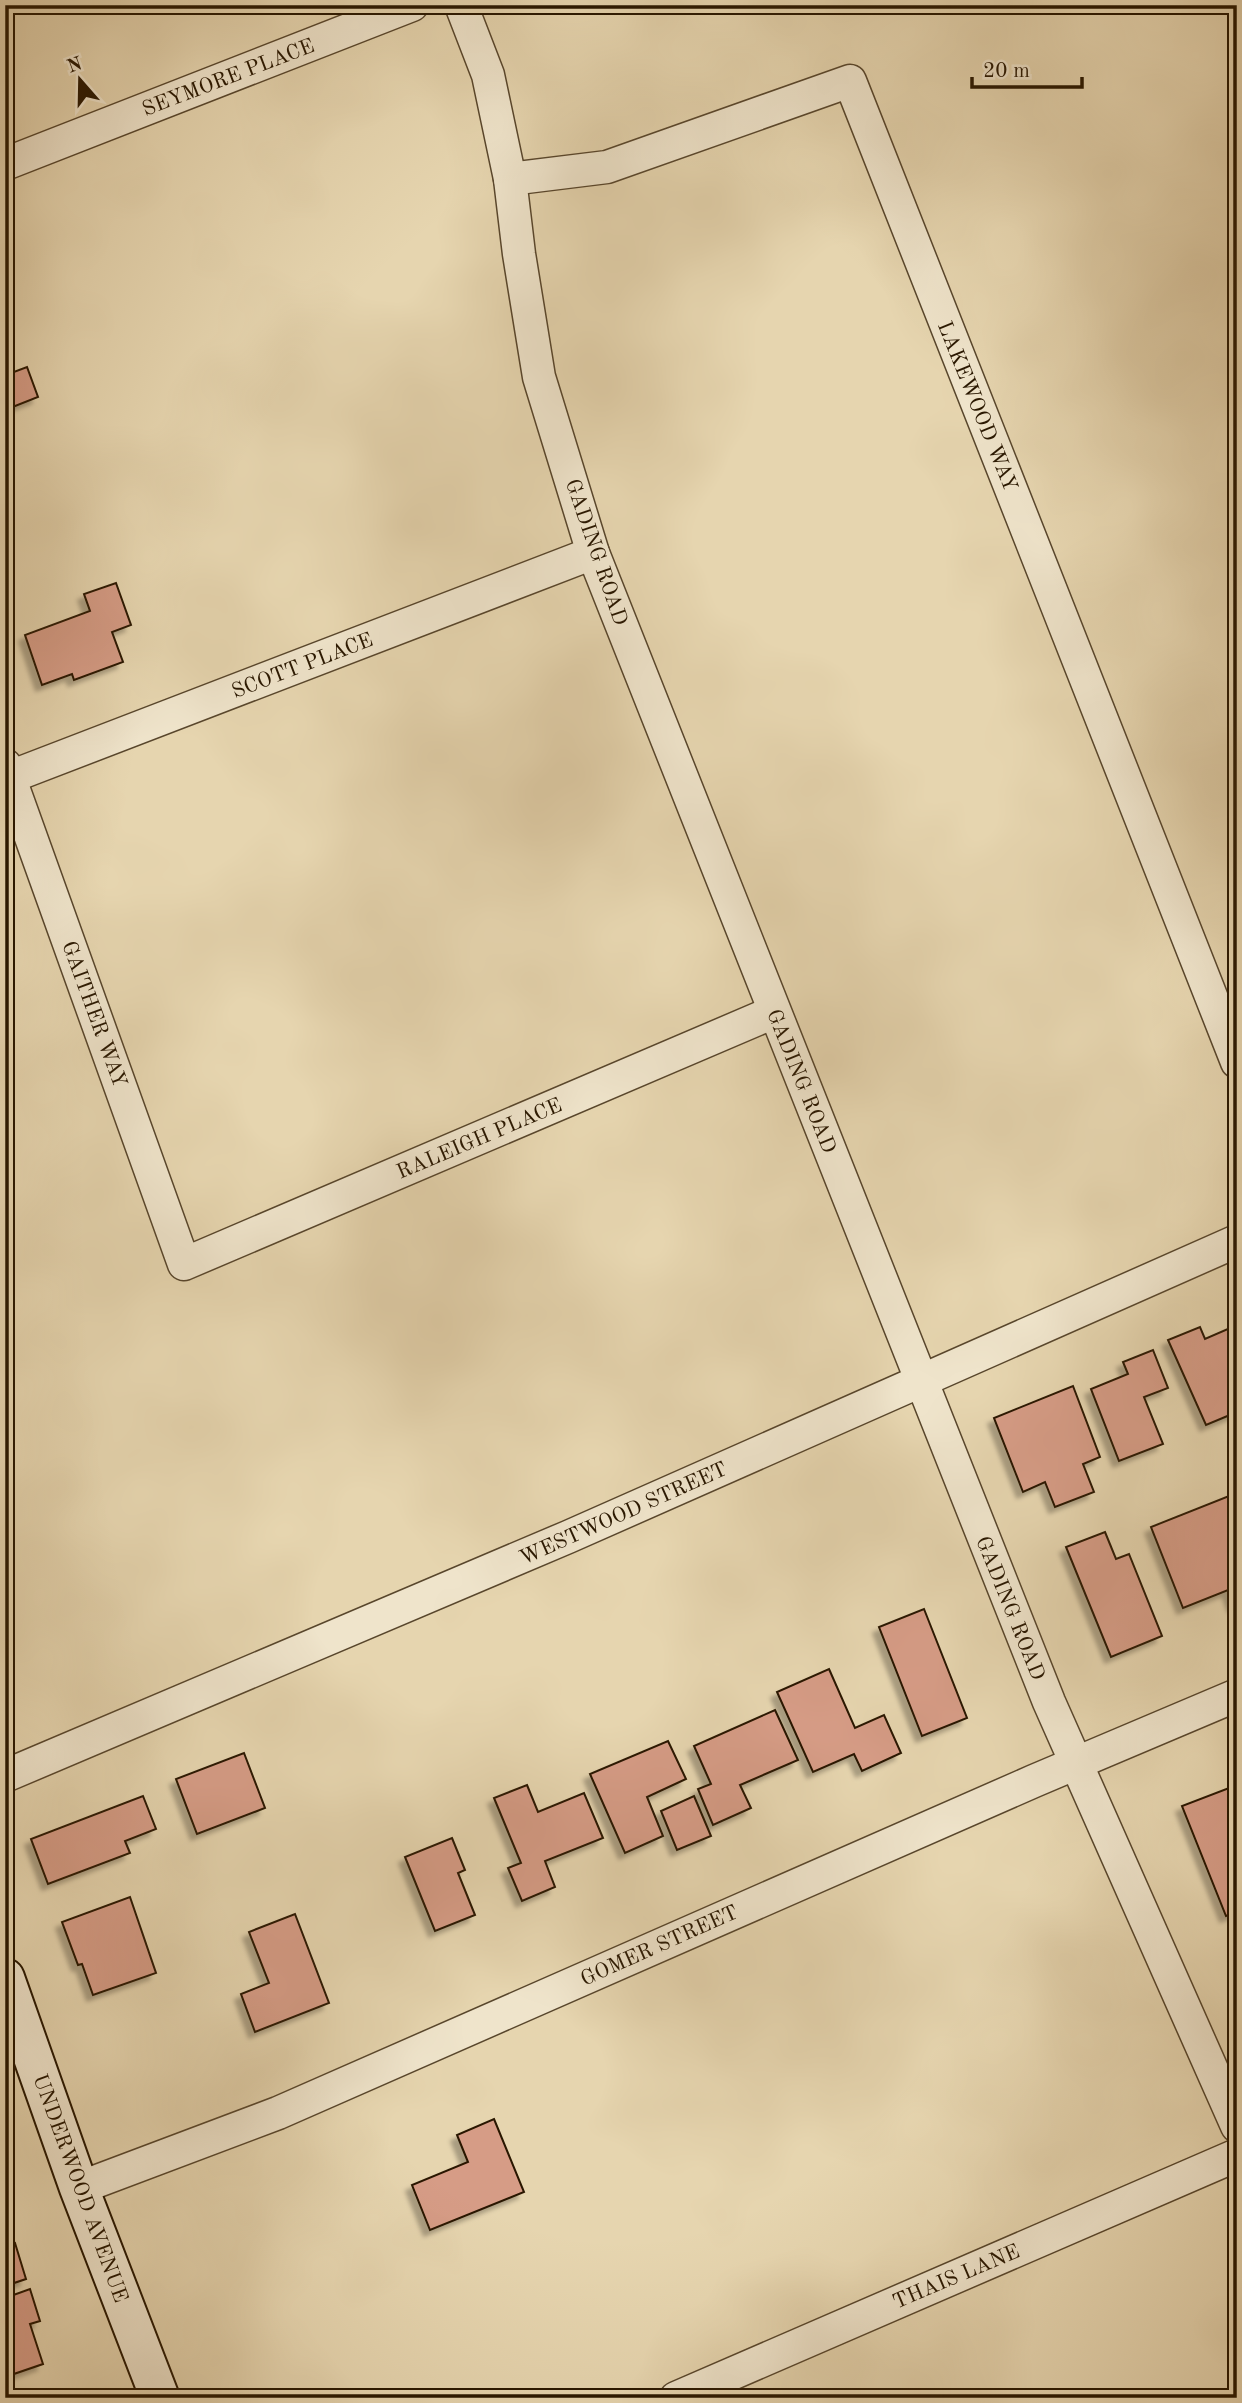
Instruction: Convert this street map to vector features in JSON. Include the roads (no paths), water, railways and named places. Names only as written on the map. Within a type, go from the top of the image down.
[{"type":"street","name":"SEYMORE PLACE","points":[[5,164],[412,5]]},
{"type":"street","name":"GADING ROAD","points":[[461,5],[488,75],[510,179],[539,377],[593,553],[1044,1690],[1237,2126]]},
{"type":"street","name":"LAKEWOOD WAY","points":[[510,179],[607,167],[850,80],[1237,1062]]},
{"type":"street","name":"SCOTT PLACE","points":[[8,771],[593,553]]},
{"type":"street","name":"GAITHER WAY","points":[[8,771],[184,1264]]},
{"type":"street","name":"RALEIGH PLACE","points":[[184,1264],[774,1012]]},
{"type":"street","name":"WESTWOOD STREET","points":[[5,1776],[568,1537],[1237,1241]]},
{"type":"street","name":"GOMER STREET","points":[[79,2188],[278,2112],[1237,1695]]},
{"type":"street","name":"UNDERWOOD AVENUE","points":[[5,1978],[79,2188],[160,2398]]},
{"type":"street","name":"THAIS LANE","points":[[676,2398],[1237,2155]]}]
